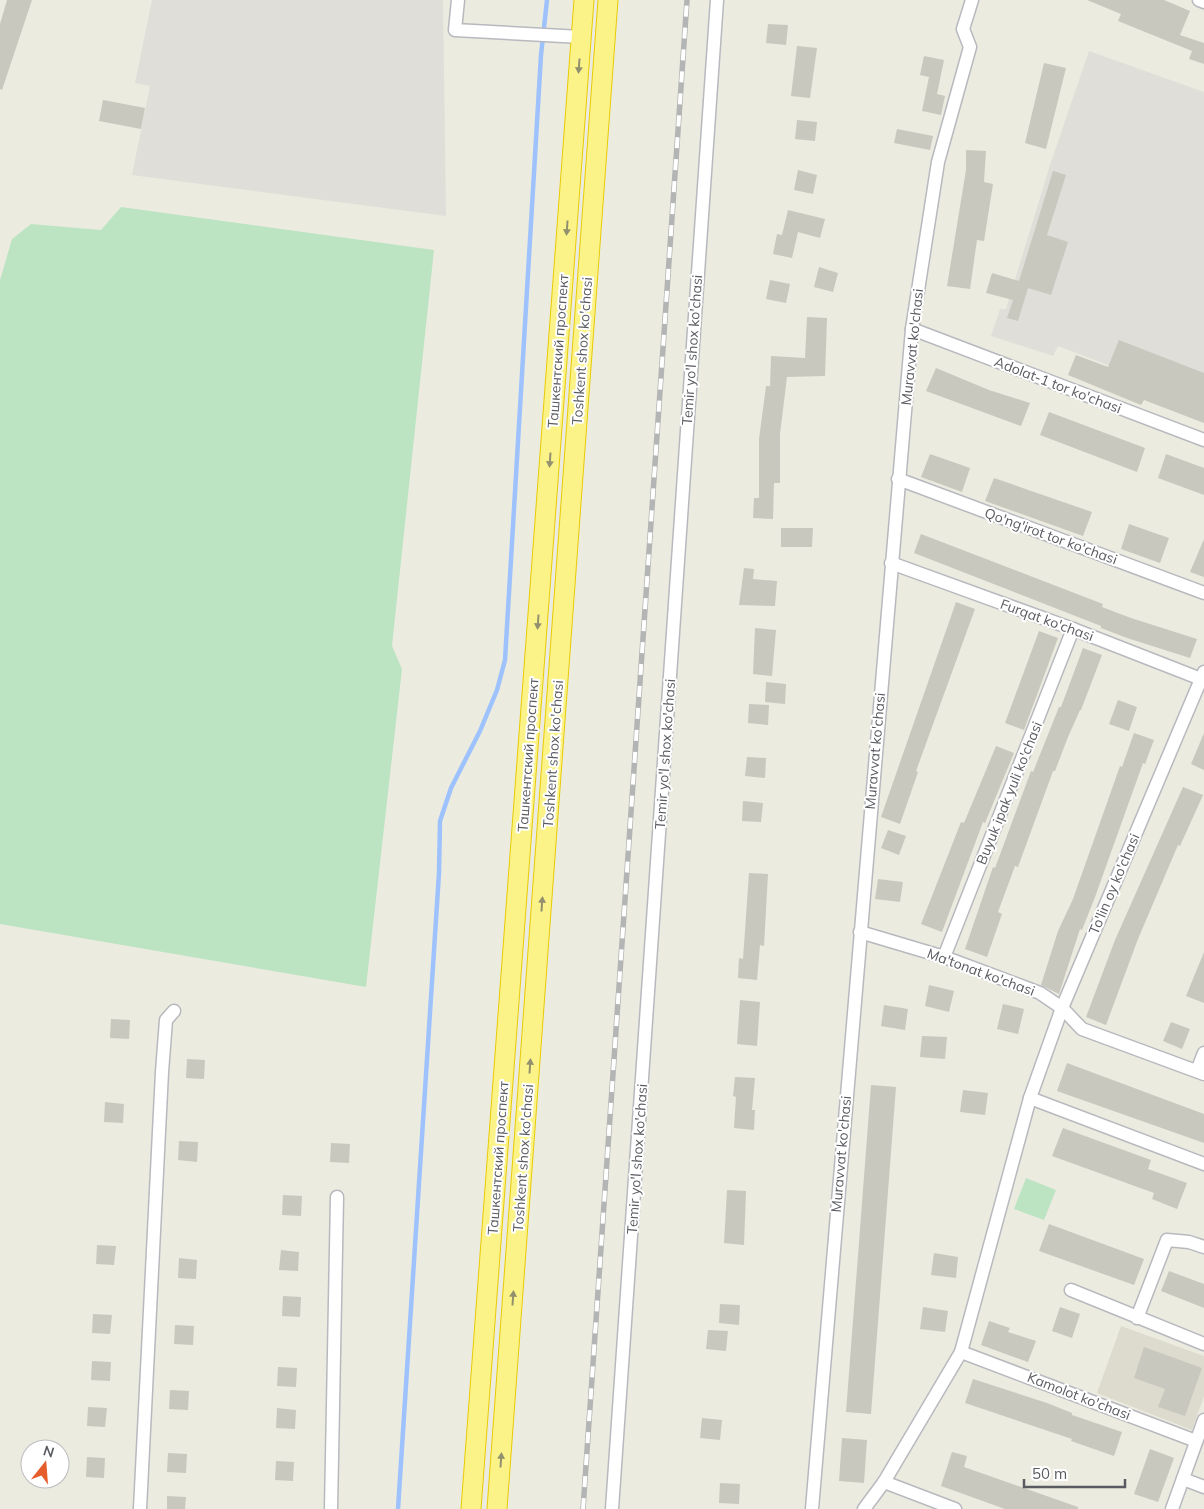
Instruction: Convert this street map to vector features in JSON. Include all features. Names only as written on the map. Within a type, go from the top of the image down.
[{"type":"highway","name":"Ташкентский проспект","points":[[471,1509],[584,0]]},
{"type":"highway","name":"Toshkent shox ko'chasi","points":[[497,1509],[608,0]]},
{"type":"street","points":[[458,0],[456,30],[581,38]]},
{"type":"street","name":"Temir yo'l shox ko'chasi","points":[[612,1509],[717,0]]},
{"type":"street","name":"Muravvat ko'chasi","points":[[812,1509],[912,329],[938,162],[970,46],[963,29],[972,0]]},
{"type":"street","points":[[1199,0],[1204,2]]},
{"type":"street","name":"Adolat-1 tor ko'chasi","points":[[912,329],[1204,440]]},
{"type":"street","name":"Qo'ng'irot tor ko'chasi","points":[[898,479],[1204,593]]},
{"type":"street","name":"Furqat ko'chasi","points":[[891,563],[1203,676]]},
{"type":"street","name":"Buyuk ipak yuli ko'chasi","points":[[944,957],[1073,629]]},
{"type":"street","name":"To'lin oy ko'chasi","points":[[864,1509],[884,1482],[961,1352],[1030,1098],[1062,1008],[1203,676]]},
{"type":"street","name":"Ma'tonat ko'chasi","points":[[860,932],[944,957],[1040,993],[1062,1008],[1082,1029],[1201,1072]]},
{"type":"street","points":[[140,1509],[162,1072],[166,1020],[174,1011]]},
{"type":"street","points":[[1201,1072],[1204,1053]]},
{"type":"street","points":[[1030,1098],[1204,1164]]},
{"type":"street","points":[[331,1509],[337,1197]]},
{"type":"street","points":[[1137,1318],[1167,1240],[1190,1242],[1204,1247]]},
{"type":"street","points":[[1071,1290],[1204,1344]]},
{"type":"street","name":"Kamolot ko'chasi","points":[[961,1352],[1196,1441]]},
{"type":"street","points":[[1172,1509],[1204,1420]]},
{"type":"street","points":[[1183,1479],[1204,1487]]},
{"type":"street","points":[[884,1482],[955,1509]]},
{"type":"shaded area","points":[[152,0],[443,0],[446,216],[132,175],[150,86],[135,83]]},
{"type":"shaded area","points":[[1089,51],[1204,92],[1204,402],[1058,346],[1053,356],[991,336],[1000,309],[1006,309],[1050,165]]},
{"type":"shaded area","points":[[1121,1326],[1204,1356],[1204,1396],[1192,1430],[1097,1393]]},
{"type":"green space","points":[[121,207],[434,250],[392,646],[402,669],[366,987],[0,924],[0,280],[12,239],[31,224],[101,230]]},
{"type":"green space","points":[[1026,1178],[1056,1190],[1044,1220],[1014,1209]]},
{"type":"building","points":[[7,0],[32,0],[2,90],[0,89],[0,24]]},
{"type":"building","points":[[1087,0],[1164,0],[1190,11],[1180,35],[1204,43],[1204,64],[1189,59],[1192,51],[1118,21],[1121,14]]},
{"type":"building","points":[[768,24],[788,25],[786,45],[766,43]]},
{"type":"building","points":[[797,46],[817,48],[810,98],[791,96]]},
{"type":"building","points":[[924,56],[944,60],[937,94],[945,96],[941,115],[922,111],[929,77],[920,75]]},
{"type":"building","points":[[1044,63],[1066,68],[1046,149],[1025,143]]},
{"type":"building","points":[[103,100],[145,108],[141,129],[99,121]]},
{"type":"building","points":[[797,120],[817,122],[815,141],[795,139]]},
{"type":"building","points":[[897,129],[933,136],[930,150],[894,143]]},
{"type":"building","points":[[966,150],[986,151],[984,182],[993,184],[984,241],[977,240],[970,289],[947,286],[966,170]]},
{"type":"building","points":[[798,170],[817,175],[813,194],[794,190]]},
{"type":"building","points":[[1053,171],[1066,175],[1047,235],[1068,242],[1051,295],[1028,288],[1018,321],[1007,318],[1013,300],[986,293],[992,273],[1019,281]]},
{"type":"building","points":[[788,210],[825,219],[820,238],[798,232],[792,258],[773,254],[777,234],[782,235]]},
{"type":"building","points":[[819,267],[838,273],[833,292],[814,287]]},
{"type":"building","points":[[770,280],[790,284],[786,303],[766,299]]},
{"type":"building","points":[[807,317],[827,318],[825,376],[787,377],[780,434],[780,483],[774,483],[773,519],[753,518],[754,498],[759,498],[759,439],[766,386],[770,386],[771,356],[805,358]]},
{"type":"building","points":[[1119,340],[1204,373],[1204,423],[1144,400],[1141,405],[1068,375],[1076,355],[1108,367]]},
{"type":"building","points":[[936,368],[989,390],[1030,403],[1021,426],[926,391]]},
{"type":"building","points":[[1049,412],[1145,448],[1137,472],[1040,435]]},
{"type":"building","points":[[930,454],[970,468],[962,492],[921,477]]},
{"type":"building","points":[[1166,454],[1204,468],[1204,495],[1158,478]]},
{"type":"building","points":[[994,478],[1092,512],[1083,536],[985,501]]},
{"type":"building","points":[[1129,524],[1169,538],[1160,563],[1121,549]]},
{"type":"building","points":[[781,528],[813,528],[812,547],[781,547]]},
{"type":"building","points":[[921,534],[1103,604],[1102,607],[1197,639],[1190,658],[1127,638],[1101,628],[1101,626],[914,553]]},
{"type":"building","points":[[1204,539],[1204,577],[1190,572]]},
{"type":"building","points":[[744,568],[754,569],[753,579],[777,581],[775,606],[739,605]]},
{"type":"building","points":[[956,602],[975,609],[916,771],[918,772],[900,824],[881,817]]},
{"type":"building","points":[[755,628],[776,630],[772,676],[753,674]]},
{"type":"building","points":[[1039,631],[1058,638],[1024,730],[1005,723]]},
{"type":"building","points":[[1083,648],[1102,655],[1081,710],[1055,771],[1053,771],[1018,867],[1015,866],[998,912],[1002,914],[987,957],[965,949],[993,867],[995,868],[1031,771],[1033,772],[1059,707],[1061,707]]},
{"type":"building","points":[[766,682],[786,684],[785,704],[765,702]]},
{"type":"building","points":[[1118,700],[1137,707],[1129,731],[1109,724]]},
{"type":"building","points":[[749,704],[769,705],[768,725],[748,723]]},
{"type":"building","points":[[1134,733],[1154,740],[1145,764],[1143,763],[1095,897],[1082,930],[1080,929],[1059,994],[1041,985],[1058,931],[1073,899],[1120,766],[1122,767]]},
{"type":"building","points":[[1204,733],[1204,770],[1191,764]]},
{"type":"building","points":[[996,746],[1014,753],[985,823],[983,822],[942,932],[921,924],[961,822],[964,823]]},
{"type":"building","points":[[747,757],[766,758],[765,778],[745,776]]},
{"type":"building","points":[[1183,787],[1203,795],[1180,846],[1178,845],[1138,939],[1106,1025],[1086,1017],[1115,940]]},
{"type":"building","points":[[743,801],[763,803],[761,822],[742,821]]},
{"type":"building","points":[[888,830],[906,836],[899,855],[881,848]]},
{"type":"building","points":[[749,873],[768,874],[764,946],[760,945],[757,980],[738,978],[739,958],[743,959]]},
{"type":"building","points":[[878,879],[903,882],[900,902],[875,899]]},
{"type":"building","points":[[1204,952],[1204,1003],[1186,996]]},
{"type":"building","points":[[929,985],[954,991],[949,1012],[925,1006]]},
{"type":"building","points":[[740,1000],[760,1002],[757,1046],[737,1044]]},
{"type":"building","points":[[1003,1004],[1024,1009],[1018,1034],[997,1029]]},
{"type":"building","points":[[884,1005],[908,1009],[905,1030],[881,1026]]},
{"type":"building","points":[[111,1019],[130,1020],[129,1039],[110,1038]]},
{"type":"building","points":[[1171,1022],[1190,1029],[1182,1049],[1163,1041]]},
{"type":"building","points":[[922,1036],[947,1037],[945,1059],[920,1057]]},
{"type":"building","points":[[187,1059],[205,1060],[204,1079],[186,1078]]},
{"type":"building","points":[[1067,1063],[1204,1114],[1204,1143],[1057,1091]]},
{"type":"building","points":[[735,1077],[755,1078],[752,1110],[755,1110],[754,1130],[734,1128],[736,1097],[733,1096]]},
{"type":"building","points":[[871,1085],[896,1087],[871,1414],[846,1412]]},
{"type":"building","points":[[963,1090],[988,1093],[985,1115],[960,1112]]},
{"type":"building","points":[[105,1102],[124,1104],[123,1123],[104,1122]]},
{"type":"building","points":[[1063,1128],[1151,1160],[1148,1169],[1187,1183],[1177,1209],[1152,1199],[1154,1193],[1052,1156]]},
{"type":"building","points":[[179,1141],[198,1142],[197,1162],[178,1160]]},
{"type":"building","points":[[331,1143],[350,1144],[349,1163],[330,1162]]},
{"type":"building","points":[[727,1190],[746,1191],[744,1245],[724,1243]]},
{"type":"building","points":[[283,1195],[302,1196],[301,1216],[282,1215]]},
{"type":"building","points":[[1049,1224],[1144,1259],[1134,1285],[1039,1251]]},
{"type":"building","points":[[97,1245],[116,1246],[114,1265],[96,1264]]},
{"type":"building","points":[[281,1250],[299,1252],[298,1271],[279,1270]]},
{"type":"building","points":[[934,1253],[958,1257],[956,1278],[931,1275]]},
{"type":"building","points":[[179,1258],[197,1260],[196,1279],[178,1278]]},
{"type":"building","points":[[1169,1271],[1204,1284],[1204,1308],[1161,1291]]},
{"type":"building","points":[[283,1296],[301,1297],[300,1317],[282,1316]]},
{"type":"building","points":[[720,1304],[740,1305],[739,1325],[719,1323]]},
{"type":"building","points":[[923,1307],[948,1311],[945,1332],[920,1329]]},
{"type":"building","points":[[1060,1307],[1080,1314],[1072,1338],[1052,1331]]},
{"type":"building","points":[[93,1314],[112,1315],[110,1334],[92,1333]]},
{"type":"building","points":[[989,1321],[1010,1328],[1008,1332],[1036,1341],[1028,1362],[981,1345]]},
{"type":"building","points":[[175,1325],[194,1326],[193,1345],[174,1344]]},
{"type":"building","points":[[708,1330],[728,1331],[726,1351],[706,1349]]},
{"type":"building","points":[[1144,1347],[1202,1368],[1185,1416],[1158,1407],[1165,1389],[1134,1378]]},
{"type":"building","points":[[92,1361],[111,1362],[110,1381],[91,1380]]},
{"type":"building","points":[[278,1367],[297,1368],[296,1387],[277,1386]]},
{"type":"building","points":[[973,1379],[1047,1403],[1072,1413],[1072,1415],[1122,1432],[1114,1456],[1071,1441],[1072,1439],[965,1403]]},
{"type":"building","points":[[170,1390],[189,1391],[188,1410],[169,1409]]},
{"type":"building","points":[[88,1407],[107,1408],[105,1427],[87,1426]]},
{"type":"building","points":[[277,1408],[296,1410],[295,1429],[276,1428]]},
{"type":"building","points":[[702,1418],[722,1420],[720,1440],[700,1438]]},
{"type":"building","points":[[842,1438],[867,1440],[864,1483],[839,1481]]},
{"type":"building","points":[[1150,1449],[1174,1458],[1158,1502],[1134,1494]]},
{"type":"building","points":[[952,1452],[967,1456],[964,1467],[1078,1507],[1078,1509],[1005,1509],[941,1486]]},
{"type":"building","points":[[168,1453],[187,1454],[186,1473],[167,1472]]},
{"type":"building","points":[[87,1457],[105,1458],[104,1478],[86,1477]]},
{"type":"building","points":[[276,1461],[294,1462],[293,1481],[275,1480]]},
{"type":"building","points":[[720,1483],[740,1484],[739,1504],[719,1503]]},
{"type":"building","points":[[167,1496],[186,1497],[185,1509],[167,1509]]},
{"type":"waterway","points":[[398,1509],[439,873],[440,821],[451,788],[480,731],[497,690],[505,660],[541,55],[547,0]]},
{"type":"railway","points":[[583,1509],[687,0]]}]
